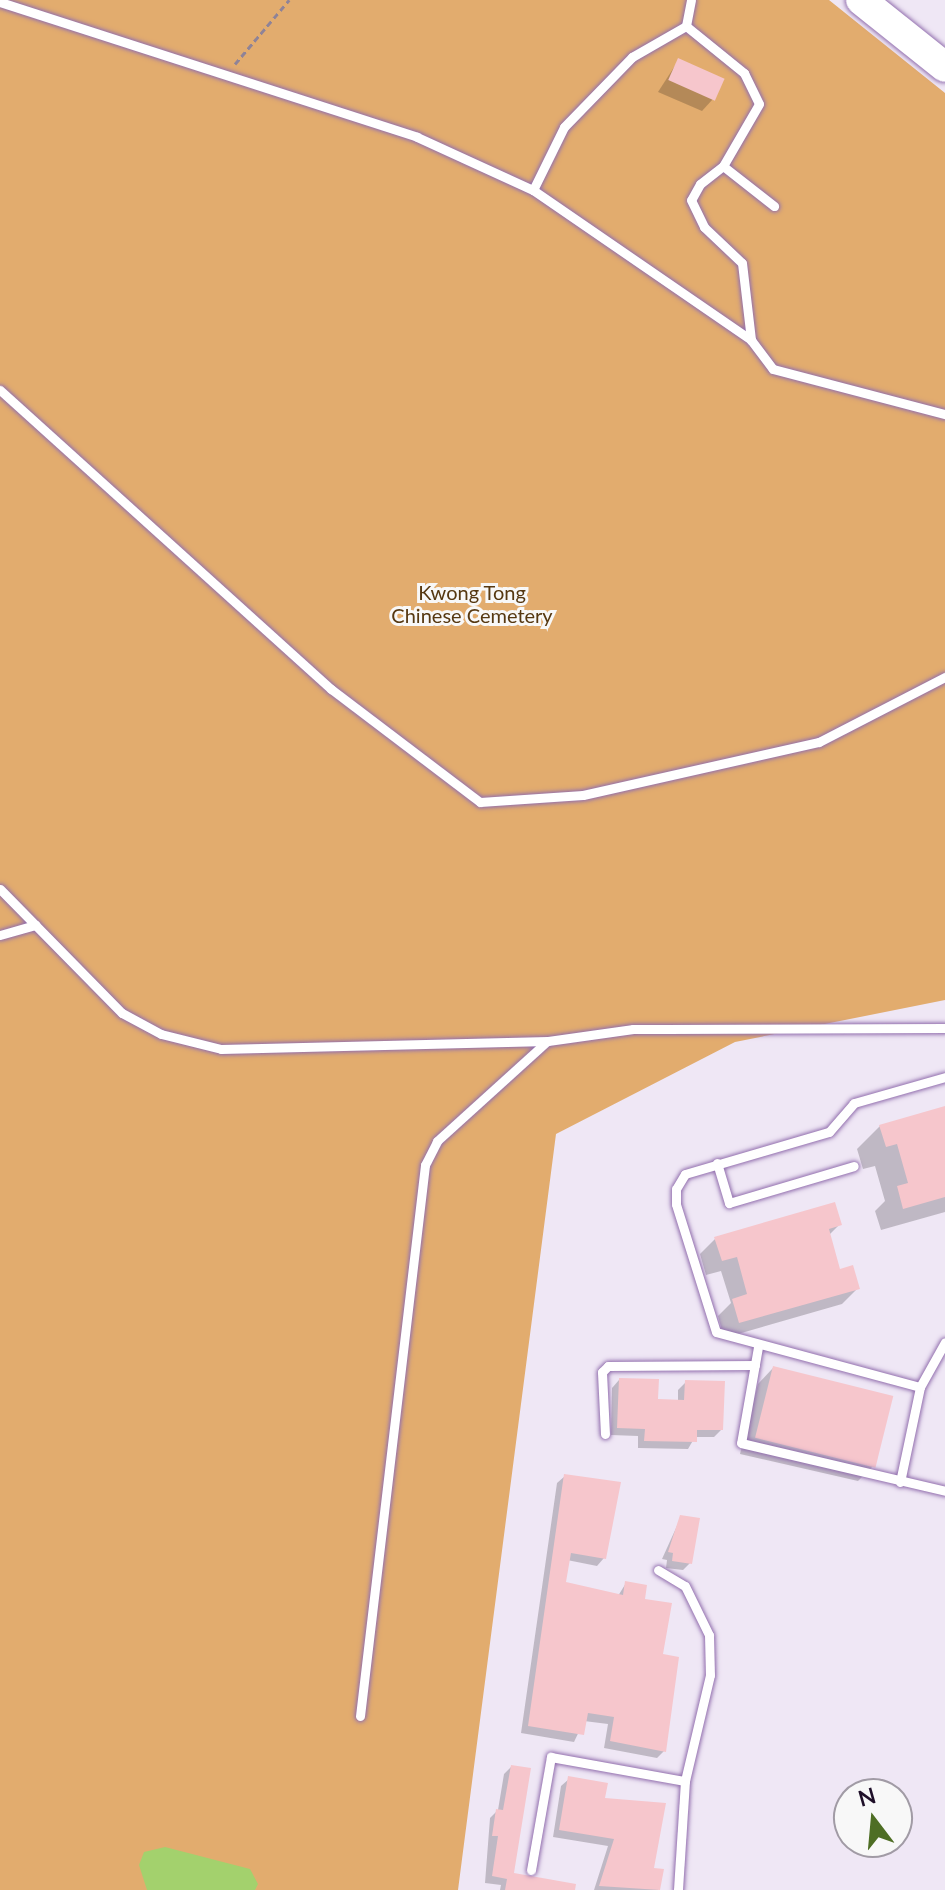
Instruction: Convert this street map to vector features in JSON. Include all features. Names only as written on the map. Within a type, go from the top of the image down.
[{"type":"main road","points":[[872,10],[945,58]]},
{"type":"main road","points":[[872,10],[945,67]]},
{"type":"lane","points":[[533,190],[564,127],[632,57],[686,26],[691,0]]},
{"type":"lane","points":[[0,2],[417,137],[533,190],[751,340],[773,369],[945,414]]},
{"type":"lane","points":[[686,26],[744,73],[759,104],[723,166],[700,184],[691,200],[704,227],[742,263],[751,340]]},
{"type":"lane","points":[[723,166],[774,206]]},
{"type":"lane","points":[[0,390],[331,689],[480,802],[583,795],[819,742],[945,677]]},
{"type":"lane","points":[[0,889],[122,1013],[161,1034],[221,1049],[548,1041],[633,1029],[945,1028]]},
{"type":"lane","points":[[0,935],[36,925]]},
{"type":"lane","points":[[360,1716],[425,1165],[437,1141],[548,1041]]},
{"type":"lane","points":[[920,1387],[758,1347],[716,1332],[676,1204],[676,1189],[685,1174],[829,1132],[854,1103],[945,1077]]},
{"type":"lane","points":[[717,1163],[729,1203],[854,1166]]},
{"type":"lane","points":[[900,1482],[920,1387],[945,1342]]},
{"type":"lane","points":[[758,1347],[741,1443],[945,1491]]},
{"type":"lane","points":[[605,1434],[602,1372],[608,1366],[755,1365]]},
{"type":"lane","points":[[658,1570],[685,1586],[698,1603],[709,1635],[710,1675],[685,1781],[678,1890]]},
{"type":"lane","points":[[531,1870],[551,1757],[685,1781]]},
{"type":"path","points":[[227,74],[289,0]]},
{"type":"green space","name":"Kwong Tong Chinese Cemetery","points":[[0,0],[829,0],[945,93],[945,1000],[735,1042],[556,1134],[458,1890],[0,1890]]},
{"type":"shaded area","points":[[165,1847],[250,1869],[258,1884],[255,1890],[147,1890],[139,1865],[144,1852]]},
{"type":"building","points":[[678,58],[725,79],[715,101],[668,80]]},
{"type":"building","points":[[945,1106],[945,1197],[903,1209],[897,1186],[908,1183],[897,1144],[886,1147],[879,1125]]},
{"type":"building","points":[[835,1202],[842,1225],[829,1229],[840,1269],[853,1265],[860,1289],[739,1323],[732,1299],[747,1294],[737,1257],[722,1261],[714,1237]]},
{"type":"building","points":[[773,1366],[893,1396],[875,1468],[755,1438]]},
{"type":"building","points":[[619,1378],[659,1379],[658,1399],[684,1400],[685,1380],[725,1381],[723,1430],[697,1430],[697,1442],[644,1441],[645,1429],[617,1428]]},
{"type":"building","points":[[564,1474],[621,1482],[606,1559],[571,1553],[566,1582],[623,1595],[625,1581],[647,1585],[645,1599],[672,1603],[663,1654],[679,1657],[666,1752],[610,1741],[614,1717],[588,1713],[584,1735],[528,1726]]},
{"type":"building","points":[[680,1515],[700,1518],[692,1564],[672,1561],[673,1553],[668,1552]]},
{"type":"building","points":[[511,1765],[531,1768],[514,1873],[576,1884],[575,1890],[505,1890],[507,1879],[492,1876],[498,1836],[492,1836],[496,1809],[503,1810]]},
{"type":"building","points":[[568,1776],[608,1783],[605,1798],[666,1803],[654,1868],[664,1869],[660,1890],[599,1886],[614,1839],[559,1830]]}]
